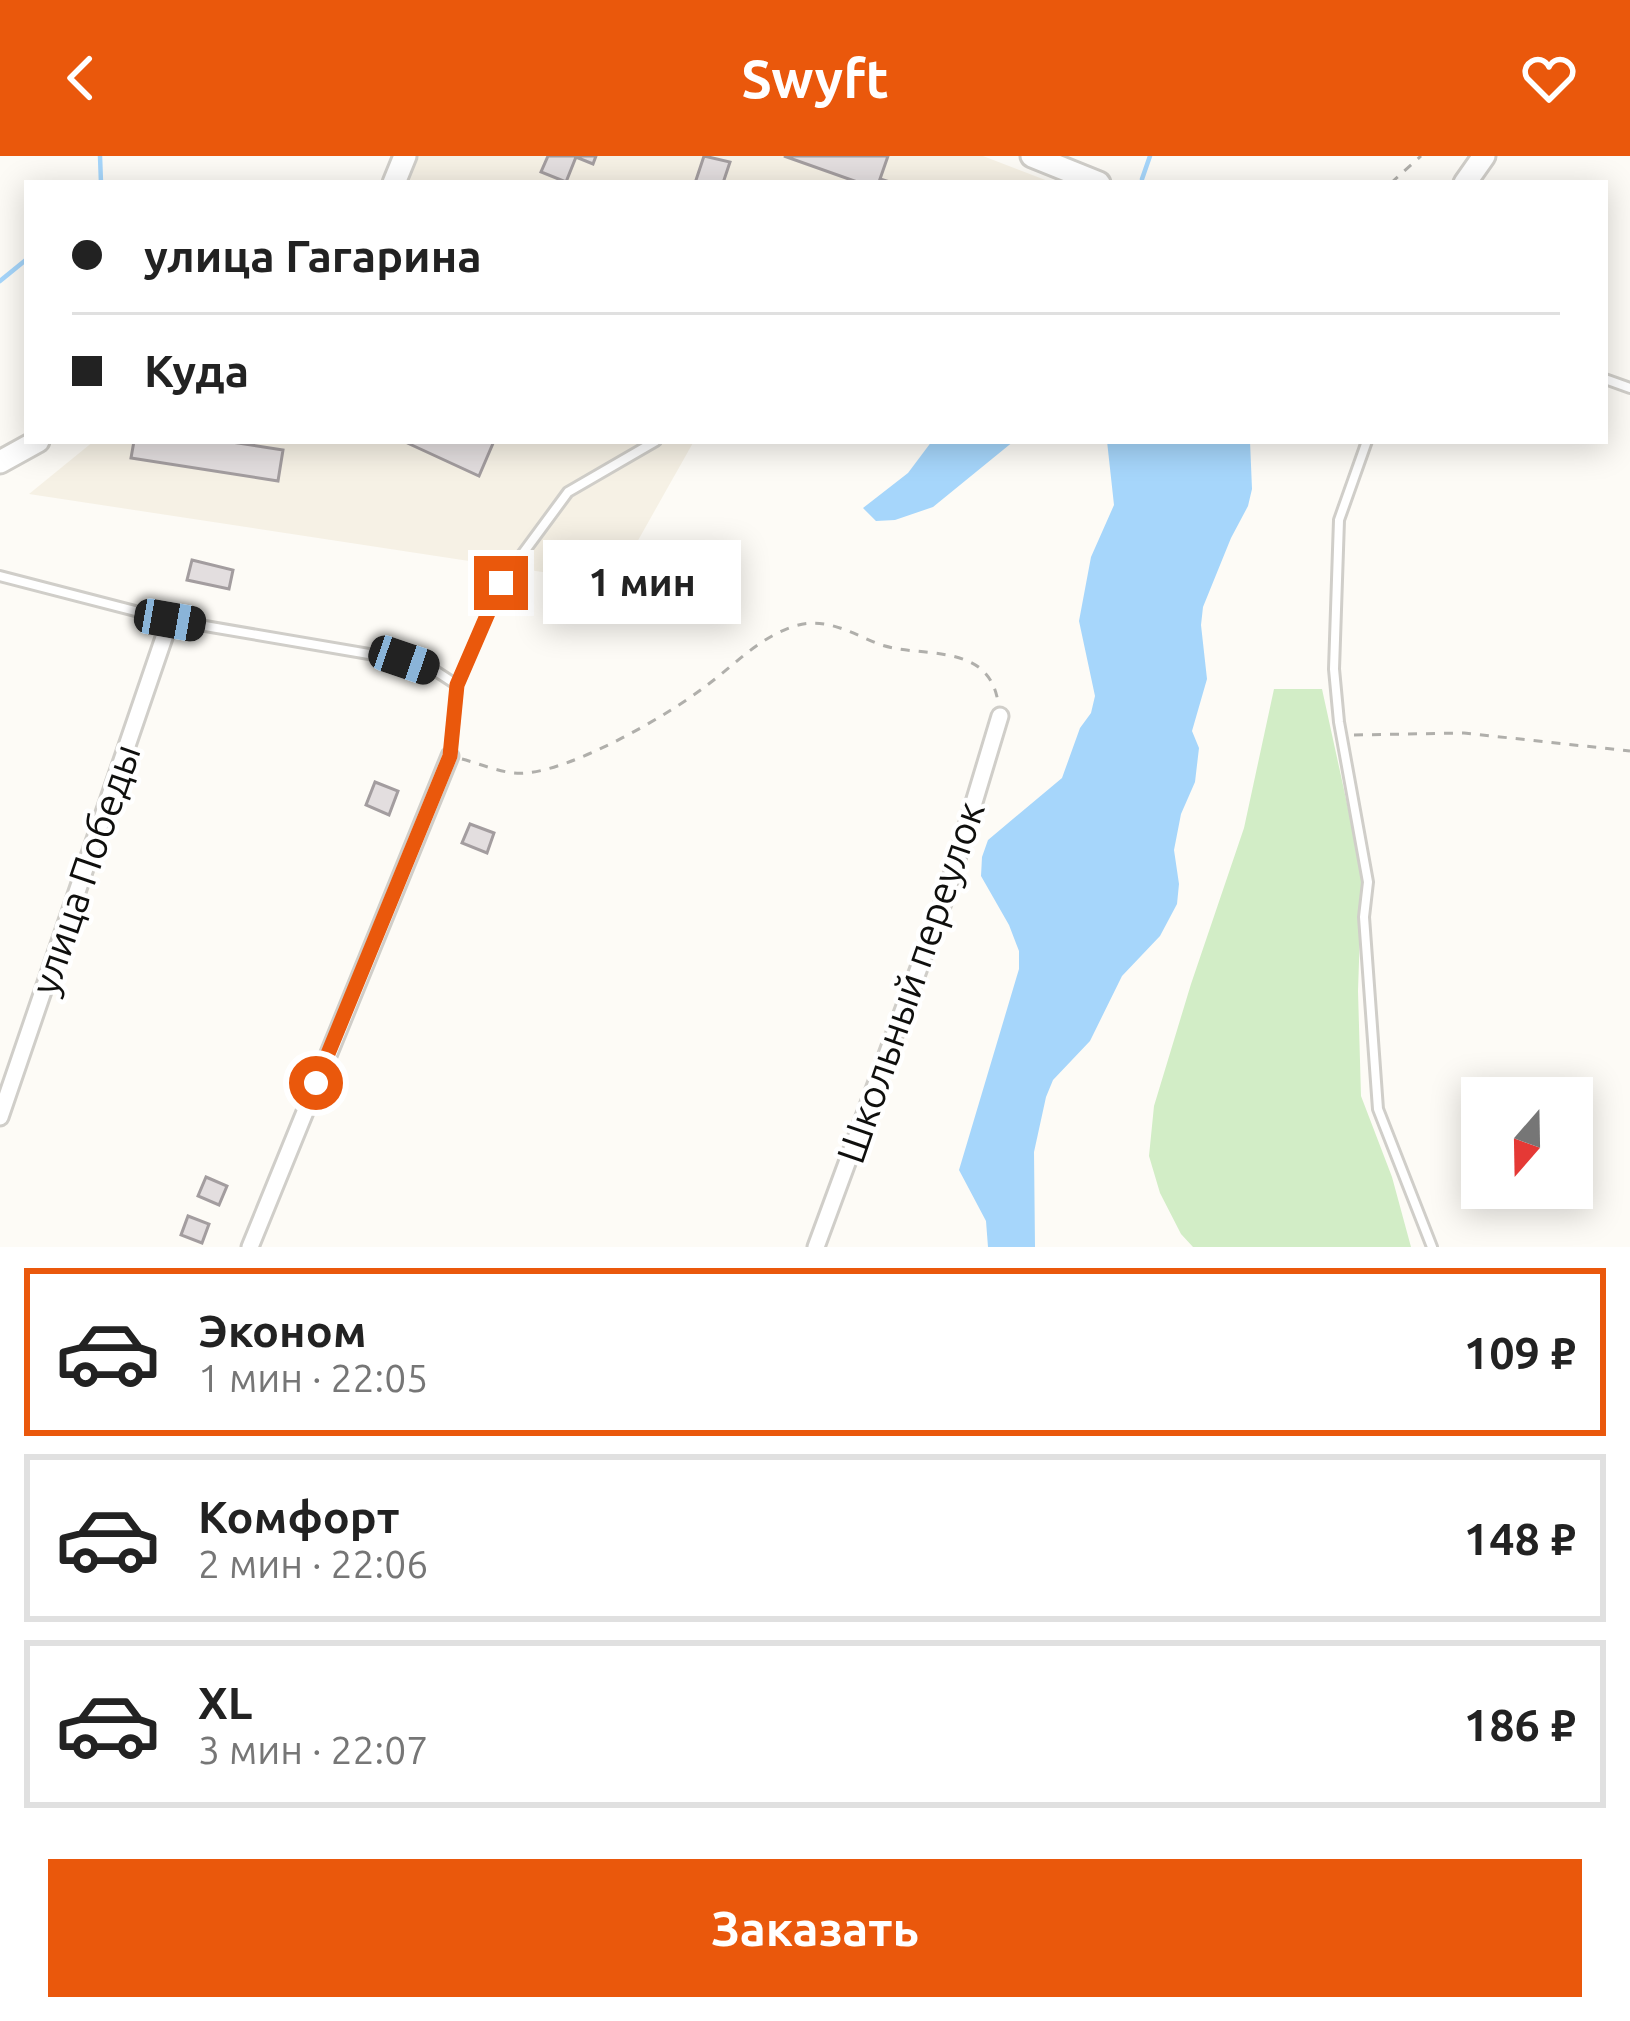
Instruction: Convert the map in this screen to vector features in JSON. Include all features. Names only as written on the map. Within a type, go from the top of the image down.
[{"type":"street","points":[[1032,156],[1088,180]]},
{"type":"street","points":[[0,462],[33,444]]},
{"type":"street","name":"улица Победы","points":[[0,1117],[170,620]]},
{"type":"street","name":"Школьный переулок","points":[[816,1247],[947,892],[1000,716]]},
{"type":"street","points":[[250,1247],[450,756]]},
{"type":"lane","points":[[450,756],[457,685],[501,583],[568,492],[651,444]]},
{"type":"lane","points":[[1365,444],[1339,520],[1334,669],[1367,882],[1364,917],[1378,1109],[1432,1247]]},
{"type":"lane","points":[[0,576],[170,620],[404,660],[434,670],[457,685]]},
{"type":"path","points":[[1394,180],[1421,156]]},
{"type":"path","points":[[450,756],[522,774],[555,767],[639,728],[694,694],[763,640],[793,626],[818,623],[841,626],[877,644],[944,651],[966,661],[985,674],[997,694],[1000,716]]},
{"type":"path","points":[[1341,731],[1464,733],[1630,751]]},
{"type":"shaded area","points":[[417,156],[983,156],[1045,180],[406,180]]},
{"type":"shaded area","points":[[90,444],[692,444],[614,583],[29,494]]},
{"type":"green space","points":[[1274,689],[1322,689],[1362,872],[1361,1096],[1392,1177],[1411,1247],[1193,1247],[1160,1193],[1149,1156],[1154,1106],[1244,828]]},
{"type":"water","points":[[930,444],[1010,444],[933,507],[876,521],[863,508],[908,473]]},
{"type":"water","points":[[1107,444],[1250,444],[1248,506],[1203,607],[1207,679],[1192,731],[1199,748],[1195,782],[1181,814],[1174,850],[1177,904],[1160,936],[1122,976],[1090,1041],[1053,1080],[1034,1152],[1035,1247],[988,1247],[986,1221],[959,1170],[1019,969],[1019,951],[981,876],[982,857],[988,840],[1062,778],[1080,728],[1091,713],[1095,696],[1079,621],[1091,557],[1114,505]]},
{"type":"building","points":[[548,156],[596,156],[593,164],[576,157],[567,180],[541,172]]},
{"type":"building","points":[[704,156],[730,162],[724,180],[696,180]]},
{"type":"building","points":[[784,156],[888,156],[883,180],[852,180]]},
{"type":"building","points":[[133,444],[244,444],[283,450],[278,481],[131,458]]},
{"type":"building","points":[[410,444],[493,444],[479,476]]},
{"type":"building","points":[[192,560],[233,570],[229,589],[187,580]]},
{"type":"building","points":[[375,782],[398,791],[389,815],[366,805]]},
{"type":"building","points":[[470,824],[494,833],[487,853],[462,843]]},
{"type":"building","points":[[206,1177],[227,1186],[219,1205],[198,1196]]},
{"type":"building","points":[[188,1216],[209,1224],[202,1243],[181,1235]]},
{"type":"waterway","points":[[100,156],[101,180]]},
{"type":"waterway","points":[[1142,179],[1150,156]]},
{"type":"waterway","points":[[0,281],[24,261]]},
{"type":"route","points":[[316,1083],[450,756],[457,685],[501,583]]}]
